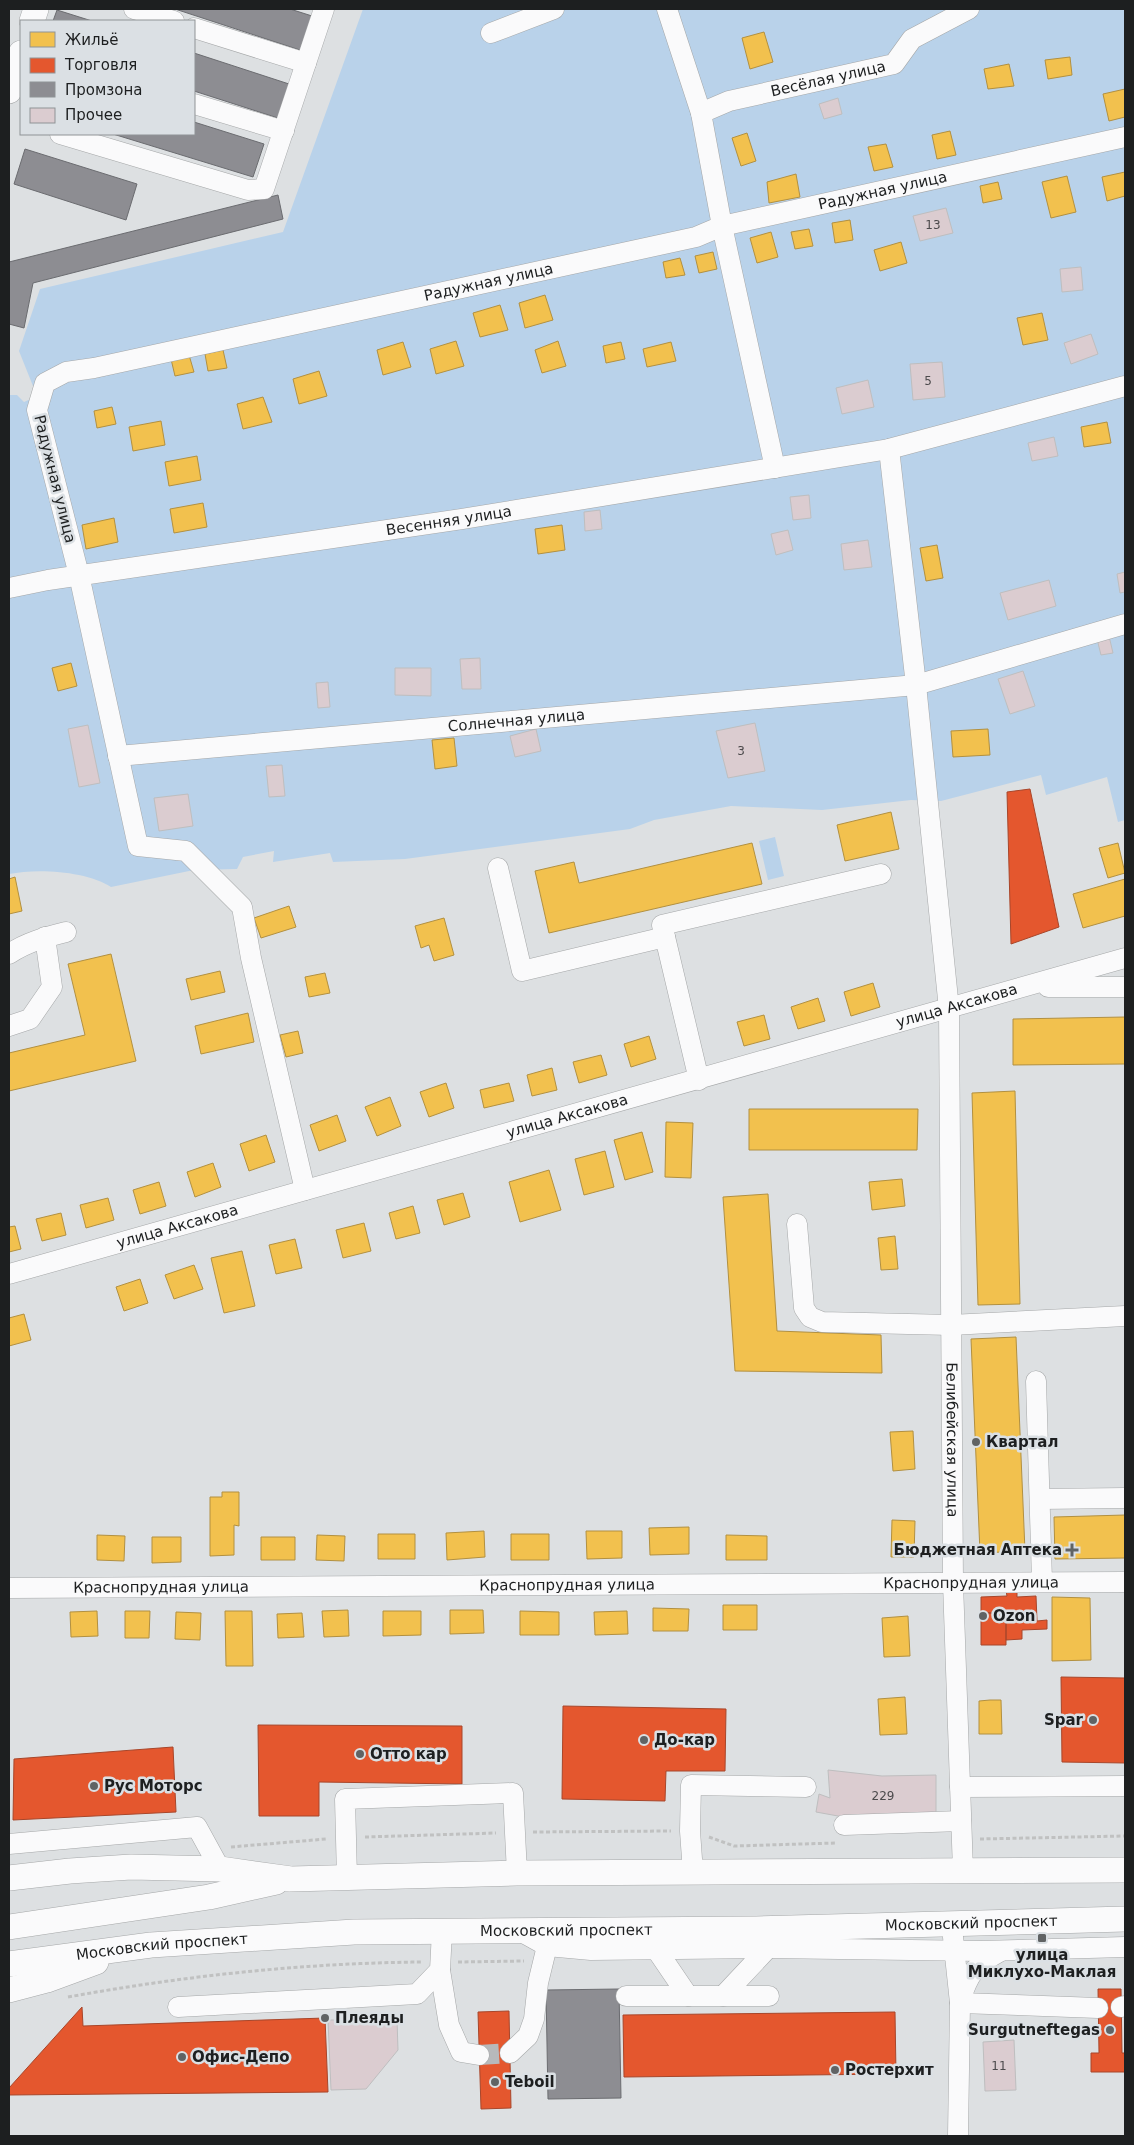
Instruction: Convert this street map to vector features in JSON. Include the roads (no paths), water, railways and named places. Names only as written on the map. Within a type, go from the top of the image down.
[{"type":"main road","points":[[9,91],[20,56]]},
{"type":"main road","points":[[9,1878],[214,1859],[290,1879]]},
{"type":"main road","points":[[9,1927],[209,1897],[290,1879],[517,1873],[1125,1870]]},
{"type":"main road","name":"Московский проспект","points":[[9,1964],[134,1948],[354,1932],[953,1924],[1125,1919]]},
{"type":"main road","points":[[9,1990],[47,1980],[134,1948]]},
{"type":"street","points":[[134,9],[171,20]]},
{"type":"street","points":[[63,135],[248,190],[264,189],[324,9]]},
{"type":"street","points":[[491,33],[554,9]]},
{"type":"street","points":[[667,9],[701,113],[722,226],[775,468]]},
{"type":"street","name":"Весёлая улица","points":[[701,113],[729,101],[894,64],[912,39],[969,9]]},
{"type":"street","points":[[195,28],[306,63]]},
{"type":"street","points":[[195,104],[284,131]]},
{"type":"street","name":"Радужная улица","points":[[305,1190],[251,958],[242,907],[186,850],[138,846],[79,575],[37,410],[45,384],[66,372],[94,368],[696,237],[722,226],[1125,137]]},
{"type":"street","name":"Весенняя улица","points":[[9,588],[79,575],[472,518],[889,449],[1125,386]]},
{"type":"street","name":"Белибейская улица","points":[[889,449],[916,685],[949,1009],[953,1583],[962,1871]]},
{"type":"street","name":"Солнечная улица","points":[[118,756],[916,685],[1125,624]]},
{"type":"street","points":[[498,868],[522,971],[665,937]]},
{"type":"street","points":[[699,1080],[662,925],[881,874]]},
{"type":"street","points":[[9,954],[21,945],[66,932]]},
{"type":"street","points":[[9,1026],[30,1019],[52,987],[45,937]]},
{"type":"street","name":"улица Аксакова","points":[[9,1274],[1125,958]]},
{"type":"street","points":[[1023,987],[1125,987]]},
{"type":"street","points":[[796,1224],[804,1308],[810,1317],[822,1322],[951,1325],[1125,1316]]},
{"type":"street","points":[[1036,1382],[1042,1581]]},
{"type":"street","points":[[1040,1499],[1125,1498]]},
{"type":"street","name":"Краснопрудная улица","points":[[9,1588],[1125,1582]]},
{"type":"street","points":[[683,1873],[690,1831],[690,1785],[806,1787]]},
{"type":"street","points":[[960,1787],[1125,1786]]},
{"type":"street","points":[[347,1878],[345,1799],[513,1793],[517,1873]]},
{"type":"street","points":[[9,1844],[196,1827],[214,1859]]},
{"type":"street","points":[[842,1834],[961,1831]]},
{"type":"street","points":[[953,1924],[953,1950],[960,2003],[958,2136]]},
{"type":"street","points":[[442,1931],[440,1966],[449,2025],[461,2052],[479,2055]]},
{"type":"street","points":[[520,1931],[546,1954],[591,1950],[656,1948],[1002,1950],[1125,1947]]},
{"type":"street","points":[[656,1948],[688,1996]]},
{"type":"street","points":[[723,1996],[768,1948]]},
{"type":"street","points":[[960,2003],[966,1981],[981,1961],[1002,1950]]},
{"type":"street","points":[[510,2053],[528,2036],[534,2019],[538,1983],[546,1954]]},
{"type":"street","points":[[178,2007],[417,1994],[440,1966]]},
{"type":"street","points":[[626,1996],[769,1996]]},
{"type":"street","points":[[960,2003],[1098,2008]]},
{"type":"tunnel","points":[[479,2055],[510,2053]]},
{"type":"place","name":"Квартал","points":[[976,1442]]},
{"type":"place","name":"Бюджетная Аптека","points":[[1072,1550]]},
{"type":"place","name":"Ozon","points":[[983,1616]]},
{"type":"place","name":"Spar","points":[[1093,1720]]},
{"type":"place","name":"До-кар","points":[[644,1740]]},
{"type":"place","name":"Отто кар","points":[[360,1754]]},
{"type":"place","name":"Рус Моторс","points":[[94,1786]]},
{"type":"place","name":"улица Миклухо-Маклая","points":[[1042,1938]]},
{"type":"place","name":"Плеяды","points":[[325,2018]]},
{"type":"place","name":"Surgutneftegas","points":[[1110,2030]]},
{"type":"place","name":"Офис-Депо","points":[[182,2057]]},
{"type":"place","name":"Ростерхит","points":[[835,2070]]},
{"type":"place","name":"Teboil","points":[[495,2082]]}]
